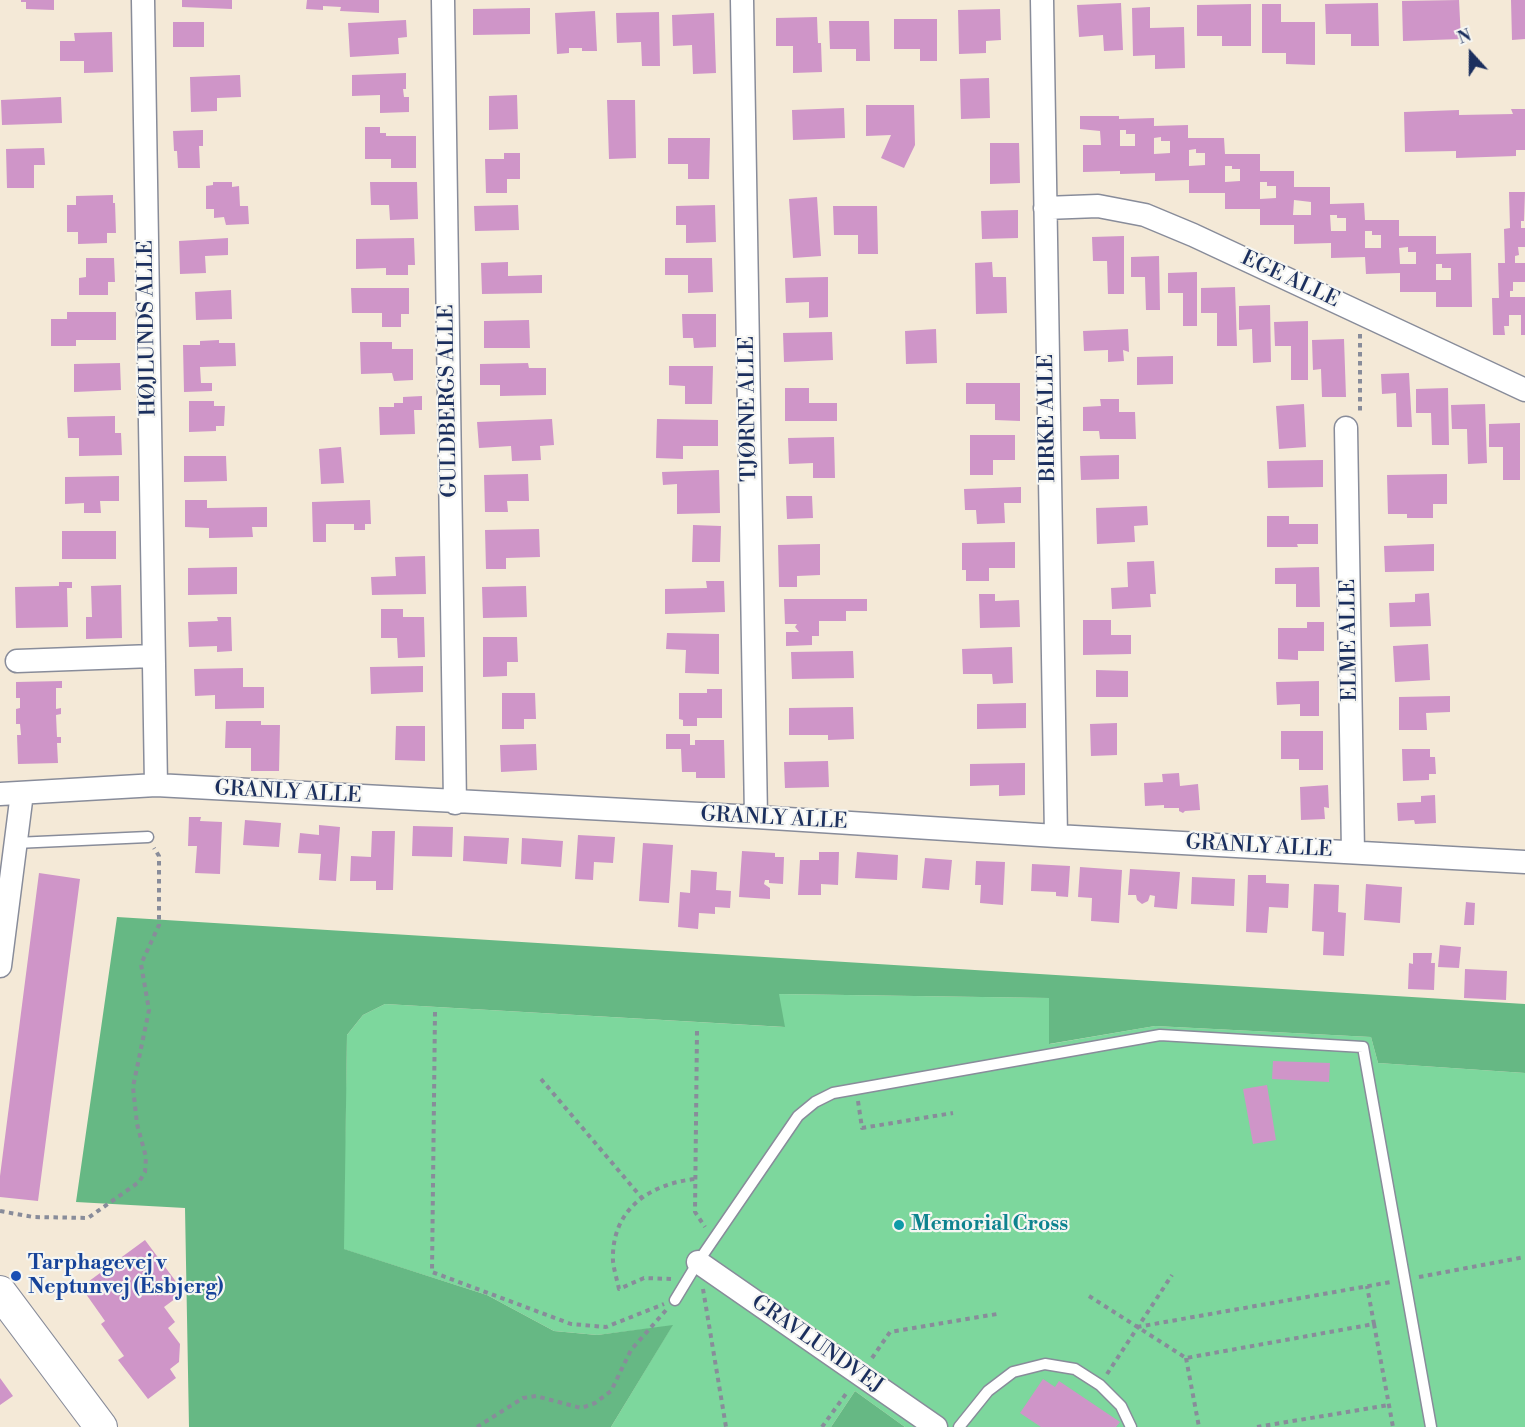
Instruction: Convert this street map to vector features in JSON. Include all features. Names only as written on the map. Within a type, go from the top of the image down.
[{"type":"main road","points":[[0,1292],[101,1427]]},
{"type":"street","name":"HØJLUNDS ALLE","points":[[143,0],[156,785]]},
{"type":"street","name":"GULDBERGS ALLE","points":[[443,0],[455,802]]},
{"type":"street","name":"TJØRNE ALLE","points":[[742,0],[756,817]]},
{"type":"street","name":"BIRKE ALLE","points":[[1042,0],[1056,836]]},
{"type":"street","name":"EGE ALLE","points":[[1045,208],[1098,206],[1145,215],[1525,390]]},
{"type":"street","name":"ELME ALLE","points":[[1346,431],[1353,852]]},
{"type":"street","points":[[17,661],[153,656]]},
{"type":"street","name":"GRANLY ALLE","points":[[0,966],[4,905],[15,843],[11,793],[156,785],[1525,862]]},
{"type":"street","name":"GRAVLUNDVEJ","points":[[693,1271],[860,1375],[936,1427]]},
{"type":"lane","points":[[15,843],[148,837]]},
{"type":"lane","points":[[675,1300],[798,1116],[814,1101],[833,1093],[1160,1035],[1363,1047],[1431,1427]]},
{"type":"lane","points":[[959,1427],[988,1391],[1013,1372],[1045,1364],[1075,1369],[1100,1385],[1121,1406],[1131,1427]]},
{"type":"path","points":[[1346,431],[1360,434],[1360,313]]},
{"type":"path","points":[[0,1211],[33,1217],[88,1218],[139,1182],[145,1172],[146,1157],[137,1124],[133,1087],[149,1010],[141,964],[159,925],[159,856],[148,837]]},
{"type":"path","points":[[435,1012],[432,1272],[571,1324],[606,1327],[675,1300]]},
{"type":"path","points":[[697,1031],[695,1212],[713,1240]]},
{"type":"path","points":[[541,1080],[641,1197]]},
{"type":"path","points":[[856,1089],[862,1128],[953,1113]]},
{"type":"path","points":[[695,1179],[675,1181],[658,1187],[641,1197],[626,1213],[615,1239],[613,1262],[619,1288],[644,1278],[693,1271],[726,1427]]},
{"type":"path","points":[[1137,1328],[1525,1257]]},
{"type":"path","points":[[1100,1385],[1172,1275]]},
{"type":"path","points":[[1367,1286],[1393,1427]]},
{"type":"path","points":[[1089,1296],[1186,1358],[1374,1324]]},
{"type":"path","points":[[477,1427],[523,1398],[536,1396],[580,1408],[595,1403],[611,1391],[631,1350],[675,1300]]},
{"type":"path","points":[[822,1427],[890,1332],[997,1314]]},
{"type":"path","points":[[1186,1358],[1199,1427]]},
{"type":"path","points":[[1257,1427],[1389,1405]]},
{"type":"green space","points":[[117,917],[1525,1004],[1525,1073],[1378,1063],[1371,1037],[1155,1026],[1049,1044],[1049,998],[779,994],[785,1027],[385,1004],[363,1015],[347,1035],[344,1249],[487,1295],[554,1331],[597,1335],[673,1325],[611,1427],[189,1427],[185,1208],[76,1202]]},
{"type":"green space","points":[[778,994],[1050,998],[1050,1044],[1155,1026],[1371,1037],[1378,1063],[1525,1073],[1525,1427],[905,1427],[855,1391],[831,1427],[611,1427],[672,1326],[597,1335],[554,1331],[487,1295],[343,1249],[347,1035],[363,1015],[385,1004],[784,1027]]},
{"type":"green space","points":[[855,1391],[905,1427],[831,1427]]},
{"type":"building","points":[[21,0],[54,0],[54,10],[26,9],[26,2],[21,2]]},
{"type":"building","points":[[182,0],[232,0],[232,9],[182,7]]},
{"type":"building","points":[[307,0],[379,0],[379,13],[340,11],[341,7],[323,6],[323,10],[306,9]]},
{"type":"building","points":[[1459,0],[1461,39],[1403,41],[1402,1]]},
{"type":"building","points":[[1511,0],[1525,0],[1525,39],[1512,40]]},
{"type":"building","points":[[1121,3],[1123,50],[1104,51],[1103,35],[1079,37],[1077,5]]},
{"type":"building","points":[[1378,3],[1379,46],[1351,46],[1351,34],[1326,34],[1325,4]]},
{"type":"building","points":[[1251,4],[1251,46],[1222,46],[1222,36],[1197,36],[1197,5]]},
{"type":"building","points":[[1262,4],[1281,4],[1281,22],[1315,22],[1315,65],[1286,64],[1286,53],[1262,53]]},
{"type":"building","points":[[1150,7],[1150,28],[1184,27],[1185,68],[1155,69],[1155,55],[1133,56],[1132,8]]},
{"type":"building","points":[[530,8],[530,34],[473,35],[473,9]]},
{"type":"building","points":[[1000,9],[1001,40],[986,41],[986,53],[959,54],[958,10]]},
{"type":"building","points":[[595,11],[597,51],[569,48],[569,53],[557,54],[555,13]]},
{"type":"building","points":[[659,12],[660,66],[642,66],[641,42],[617,43],[616,13]]},
{"type":"building","points":[[714,13],[716,73],[693,74],[692,45],[673,46],[672,15]]},
{"type":"building","points":[[817,17],[822,72],[793,73],[793,46],[776,46],[776,18]]},
{"type":"building","points":[[894,19],[937,19],[937,61],[920,61],[920,49],[894,49]]},
{"type":"building","points":[[406,20],[407,37],[398,38],[399,54],[350,57],[348,23]]},
{"type":"building","points":[[829,21],[869,21],[870,61],[856,61],[856,49],[830,49]]},
{"type":"building","points":[[173,22],[204,22],[204,47],[173,47]]},
{"type":"building","points":[[112,32],[113,72],[84,73],[84,61],[60,61],[60,41],[75,41],[74,33]]},
{"type":"building","points":[[406,73],[406,89],[403,89],[404,97],[409,97],[409,112],[380,113],[380,95],[352,96],[352,75]]},
{"type":"building","points":[[240,75],[241,97],[217,98],[217,111],[191,112],[190,77]]},
{"type":"building","points":[[989,78],[990,118],[961,119],[960,79]]},
{"type":"building","points":[[517,95],[518,129],[489,130],[489,96]]},
{"type":"building","points":[[61,97],[62,123],[2,125],[1,100]]},
{"type":"building","points":[[607,100],[635,100],[636,158],[609,159]]},
{"type":"building","points":[[866,105],[914,105],[915,145],[904,168],[881,158],[891,135],[866,136]]},
{"type":"building","points":[[844,108],[845,138],[793,140],[792,110]]},
{"type":"building","points":[[1511,109],[1525,109],[1525,150],[1516,150],[1516,156],[1456,158],[1456,151],[1405,152],[1404,112],[1459,110],[1459,115],[1513,114]]},
{"type":"building","points":[[1080,116],[1119,116],[1119,119],[1154,118],[1154,126],[1188,125],[1188,138],[1224,138],[1225,154],[1260,154],[1260,171],[1294,171],[1294,187],[1330,187],[1330,204],[1364,203],[1365,220],[1399,220],[1399,236],[1436,236],[1436,254],[1471,253],[1472,307],[1436,307],[1436,292],[1400,292],[1400,273],[1366,274],[1365,257],[1331,258],[1331,243],[1294,244],[1294,225],[1260,225],[1260,209],[1225,209],[1225,193],[1189,193],[1189,180],[1155,181],[1155,173],[1083,172],[1083,145],[1101,145],[1100,131],[1080,129]],"holes":[[[1120,130],[1126,130],[1126,134],[1135,134],[1135,146],[1120,146]],[[1161,137],[1161,141],[1170,141],[1170,153],[1154,154],[1154,138]],[[1196,149],[1196,153],[1205,153],[1205,165],[1189,166],[1189,150]],[[1225,166],[1240,169],[1240,181],[1225,182]],[[1260,182],[1267,182],[1267,186],[1276,186],[1276,198],[1260,199]],[[1294,200],[1311,202],[1311,215],[1293,215]],[[1330,215],[1346,218],[1346,231],[1331,231]],[[1365,231],[1372,231],[1372,235],[1381,235],[1381,248],[1365,248]],[[1408,247],[1408,252],[1416,252],[1416,264],[1400,264],[1399,248]],[[1436,264],[1442,264],[1442,268],[1451,268],[1451,280],[1436,280]]]},
{"type":"building","points":[[365,127],[380,127],[380,133],[386,133],[386,136],[416,136],[416,168],[391,168],[391,159],[365,159]]},
{"type":"building","points":[[203,130],[203,146],[199,146],[200,168],[178,168],[173,131]]},
{"type":"building","points":[[668,138],[710,138],[709,179],[688,179],[688,164],[668,164]]},
{"type":"building","points":[[990,143],[1019,143],[1020,183],[990,184]]},
{"type":"building","points":[[44,148],[45,165],[34,165],[34,188],[7,188],[6,149]]},
{"type":"building","points":[[504,153],[520,153],[520,179],[507,179],[507,193],[486,193],[485,159],[504,159]]},
{"type":"building","points":[[213,182],[232,182],[232,187],[239,186],[240,206],[248,206],[249,224],[226,225],[224,217],[214,218],[214,209],[206,209],[206,186],[213,185]]},
{"type":"building","points":[[370,182],[417,182],[418,219],[390,220],[389,205],[371,205]]},
{"type":"building","points":[[1509,192],[1525,192],[1524,221],[1521,221],[1521,228],[1525,228],[1525,247],[1518,247],[1519,255],[1515,256],[1515,263],[1525,263],[1525,282],[1513,282],[1510,297],[1525,297],[1525,335],[1521,335],[1521,315],[1509,315],[1509,326],[1504,326],[1505,335],[1493,335],[1492,298],[1499,298],[1498,263],[1505,263],[1504,229],[1510,228]]},
{"type":"building","points":[[113,195],[116,233],[107,233],[107,243],[78,244],[78,232],[67,232],[67,205],[76,205],[76,196]]},
{"type":"building","points":[[817,197],[821,256],[793,258],[789,199]]},
{"type":"building","points":[[518,205],[519,230],[475,231],[474,206]]},
{"type":"building","points":[[715,205],[716,242],[686,243],[686,225],[676,225],[676,206]]},
{"type":"building","points":[[833,206],[877,206],[878,254],[858,254],[858,235],[834,235]]},
{"type":"building","points":[[1018,210],[1018,238],[982,239],[981,211]]},
{"type":"building","points":[[1124,236],[1124,294],[1108,294],[1107,261],[1093,261],[1092,237]]},
{"type":"building","points":[[228,238],[228,255],[205,256],[206,273],[180,274],[179,241]]},
{"type":"building","points":[[414,238],[415,265],[408,265],[408,275],[386,275],[386,268],[356,269],[356,239]]},
{"type":"building","points":[[1159,256],[1160,310],[1146,310],[1145,277],[1131,277],[1131,257]]},
{"type":"building","points":[[86,258],[114,258],[115,282],[108,282],[108,295],[79,295],[79,278],[86,277]]},
{"type":"building","points":[[665,258],[712,258],[713,292],[688,293],[688,275],[665,275]]},
{"type":"building","points":[[508,262],[508,276],[542,275],[542,293],[482,294],[481,263]]},
{"type":"building","points":[[992,262],[993,277],[1006,277],[1007,313],[976,314],[975,263]]},
{"type":"building","points":[[1197,272],[1197,326],[1183,326],[1183,293],[1168,293],[1168,273]]},
{"type":"building","points":[[828,277],[828,317],[809,318],[809,302],[786,303],[785,278]]},
{"type":"building","points":[[1235,287],[1237,346],[1217,346],[1217,313],[1201,313],[1201,288]]},
{"type":"building","points":[[351,288],[409,288],[409,314],[401,314],[401,327],[382,327],[382,313],[352,313]]},
{"type":"building","points":[[231,290],[232,319],[196,320],[195,292]]},
{"type":"building","points":[[1270,305],[1271,362],[1253,363],[1252,329],[1239,330],[1239,306]]},
{"type":"building","points":[[67,312],[116,312],[116,340],[76,340],[76,346],[51,346],[51,319],[67,319]]},
{"type":"building","points":[[682,314],[716,314],[716,347],[694,348],[693,338],[683,338]]},
{"type":"building","points":[[529,320],[530,348],[484,348],[484,321]]},
{"type":"building","points":[[1308,321],[1308,380],[1291,380],[1291,346],[1275,346],[1274,322]]},
{"type":"building","points":[[936,329],[937,363],[906,364],[905,331]]},
{"type":"building","points":[[1128,329],[1129,352],[1123,350],[1124,361],[1108,362],[1108,350],[1084,351],[1083,331]]},
{"type":"building","points":[[832,332],[833,360],[784,362],[783,333]]},
{"type":"building","points":[[1344,339],[1346,397],[1322,397],[1321,369],[1313,370],[1312,340]]},
{"type":"building","points":[[219,340],[219,343],[235,343],[236,366],[200,367],[201,383],[212,383],[212,391],[184,392],[183,345],[200,345],[200,341]]},
{"type":"building","points":[[360,342],[392,342],[392,349],[413,349],[413,380],[394,381],[392,373],[361,374]]},
{"type":"building","points":[[1173,356],[1173,384],[1137,385],[1137,357]]},
{"type":"building","points":[[120,363],[121,390],[74,392],[74,364]]},
{"type":"building","points":[[528,363],[529,368],[546,368],[546,395],[500,396],[500,385],[480,385],[480,364]]},
{"type":"building","points":[[669,366],[713,366],[712,404],[685,404],[685,386],[669,385]]},
{"type":"building","points":[[1409,373],[1412,427],[1397,427],[1396,393],[1382,394],[1381,374]]},
{"type":"building","points":[[966,383],[1020,383],[1020,421],[995,420],[995,404],[966,404]]},
{"type":"building","points":[[785,388],[809,388],[809,403],[837,403],[837,421],[785,421]]},
{"type":"building","points":[[1448,388],[1449,445],[1432,445],[1431,413],[1416,413],[1416,389]]},
{"type":"building","points":[[422,396],[422,410],[414,410],[415,434],[380,435],[379,407],[394,407],[394,403],[403,403],[403,397]]},
{"type":"building","points":[[1100,399],[1119,399],[1119,412],[1135,412],[1136,439],[1100,439],[1099,431],[1083,431],[1083,407],[1101,406]]},
{"type":"building","points":[[189,401],[214,401],[214,406],[225,406],[224,426],[216,426],[216,431],[189,432]]},
{"type":"building","points":[[1304,404],[1306,447],[1279,449],[1276,406]]},
{"type":"building","points":[[1485,404],[1487,463],[1468,464],[1467,429],[1452,429],[1451,405]]},
{"type":"building","points":[[115,416],[115,433],[121,433],[122,455],[79,456],[79,438],[68,438],[67,417]]},
{"type":"building","points":[[552,419],[554,445],[540,446],[541,460],[512,461],[511,446],[479,448],[477,422]]},
{"type":"building","points":[[657,419],[718,420],[718,446],[683,446],[683,459],[656,458]]},
{"type":"building","points":[[1520,423],[1520,480],[1503,480],[1503,447],[1489,447],[1489,424]]},
{"type":"building","points":[[970,435],[1015,435],[1015,460],[993,460],[993,475],[970,475]]},
{"type":"building","points":[[834,437],[835,478],[813,478],[813,463],[789,464],[788,438]]},
{"type":"building","points":[[341,447],[344,483],[321,484],[319,449]]},
{"type":"building","points":[[1119,455],[1119,479],[1081,480],[1080,456]]},
{"type":"building","points":[[184,456],[226,456],[227,481],[184,482]]},
{"type":"building","points":[[1323,460],[1323,487],[1268,488],[1267,461]]},
{"type":"building","points":[[719,470],[720,513],[677,514],[677,484],[663,485],[662,472]]},
{"type":"building","points":[[528,474],[529,501],[507,501],[508,512],[485,512],[484,475]]},
{"type":"building","points":[[1447,474],[1447,504],[1433,504],[1433,518],[1407,518],[1407,514],[1388,514],[1387,475]]},
{"type":"building","points":[[119,476],[119,501],[100,501],[101,513],[84,513],[84,503],[65,504],[65,477]]},
{"type":"building","points":[[1021,487],[1021,503],[1004,503],[1005,523],[977,524],[976,510],[965,510],[964,489]]},
{"type":"building","points":[[786,496],[812,496],[813,518],[787,519]]},
{"type":"building","points":[[185,500],[207,500],[207,508],[267,507],[267,527],[252,527],[253,537],[209,538],[209,528],[185,527]]},
{"type":"building","points":[[370,500],[371,524],[365,524],[365,530],[354,530],[354,524],[326,524],[326,542],[313,542],[312,502]]},
{"type":"building","points":[[1147,506],[1148,525],[1134,526],[1135,542],[1097,544],[1096,508]]},
{"type":"building","points":[[1267,516],[1289,516],[1289,524],[1318,524],[1318,544],[1297,544],[1298,547],[1267,547]]},
{"type":"building","points":[[693,525],[721,526],[720,562],[692,562]]},
{"type":"building","points":[[539,529],[540,557],[506,558],[506,569],[486,569],[485,530]]},
{"type":"building","points":[[62,531],[116,531],[116,559],[62,559]]},
{"type":"building","points":[[1015,542],[1015,568],[989,568],[989,581],[966,581],[966,570],[962,570],[962,543]]},
{"type":"building","points":[[820,544],[820,575],[797,576],[797,587],[779,587],[778,545]]},
{"type":"building","points":[[1434,544],[1434,571],[1385,572],[1384,546]]},
{"type":"building","points":[[425,556],[426,594],[372,595],[371,577],[396,576],[395,557]]},
{"type":"building","points":[[1154,561],[1156,594],[1150,594],[1151,607],[1112,609],[1111,588],[1128,587],[1127,562]]},
{"type":"building","points":[[237,567],[237,594],[188,595],[188,568]]},
{"type":"building","points":[[1319,567],[1320,607],[1296,607],[1296,584],[1275,584],[1275,568]]},
{"type":"building","points":[[706,581],[724,581],[725,612],[665,614],[665,589],[707,588]]},
{"type":"building","points":[[59,582],[72,582],[72,588],[67,588],[68,627],[16,628],[15,587],[59,586]]},
{"type":"building","points":[[121,585],[122,638],[86,639],[86,617],[92,617],[91,586]]},
{"type":"building","points":[[526,586],[527,617],[483,618],[482,587]]},
{"type":"building","points":[[1429,593],[1431,626],[1390,627],[1389,603],[1415,602],[1415,594]]},
{"type":"building","points":[[979,594],[995,594],[995,601],[1019,600],[1020,627],[980,628]]},
{"type":"building","points":[[784,599],[867,599],[867,611],[846,611],[846,621],[819,621],[819,636],[812,636],[812,645],[786,646],[786,632],[799,632],[795,627],[797,624],[785,624]]},
{"type":"building","points":[[381,609],[403,609],[403,617],[424,617],[425,657],[398,658],[397,638],[381,638]]},
{"type":"building","points":[[217,617],[231,617],[232,651],[217,652],[217,646],[189,647],[188,622],[218,621]]},
{"type":"building","points":[[1083,620],[1111,620],[1111,635],[1131,635],[1131,654],[1083,655]]},
{"type":"building","points":[[1307,622],[1324,622],[1324,651],[1298,651],[1298,660],[1278,659],[1278,628],[1307,628]]},
{"type":"building","points":[[667,633],[719,634],[719,674],[685,673],[686,650],[666,649]]},
{"type":"building","points":[[483,637],[517,637],[518,662],[507,662],[507,676],[483,677]]},
{"type":"building","points":[[1428,644],[1430,680],[1395,682],[1393,646]]},
{"type":"building","points":[[1012,647],[1013,683],[993,684],[992,674],[963,674],[962,649]]},
{"type":"building","points":[[853,651],[854,678],[792,679],[791,652]]},
{"type":"building","points":[[423,666],[423,692],[371,694],[370,667]]},
{"type":"building","points":[[243,668],[243,687],[264,687],[264,708],[215,709],[215,695],[195,696],[194,669]]},
{"type":"building","points":[[1096,670],[1128,671],[1128,697],[1096,697]]},
{"type":"building","points":[[62,681],[62,688],[56,688],[56,709],[61,708],[61,714],[56,715],[57,737],[61,737],[61,743],[57,743],[58,763],[18,764],[17,735],[21,735],[20,724],[16,724],[16,709],[20,708],[20,698],[16,698],[16,682]]},
{"type":"building","points":[[1319,681],[1319,716],[1300,716],[1300,704],[1277,705],[1276,682]]},
{"type":"building","points":[[707,689],[722,689],[722,718],[697,718],[697,726],[683,726],[683,720],[679,719],[679,693],[707,693]]},
{"type":"building","points":[[502,693],[535,693],[536,719],[524,719],[524,729],[502,729]]},
{"type":"building","points":[[1450,696],[1450,712],[1426,713],[1427,730],[1399,730],[1399,697]]},
{"type":"building","points":[[1026,703],[1026,728],[977,729],[977,704]]},
{"type":"building","points":[[853,707],[854,739],[828,740],[828,735],[789,735],[789,708]]},
{"type":"building","points":[[226,721],[261,721],[261,725],[280,725],[279,771],[251,771],[251,748],[225,748]]},
{"type":"building","points":[[1117,723],[1117,755],[1091,756],[1090,724]]},
{"type":"building","points":[[396,726],[425,726],[425,761],[395,760]]},
{"type":"building","points":[[1281,731],[1323,731],[1323,770],[1299,770],[1299,759],[1281,759]]},
{"type":"building","points":[[666,734],[690,734],[690,745],[695,745],[695,740],[724,740],[725,778],[696,778],[696,772],[682,772],[681,749],[666,749]]},
{"type":"building","points":[[536,744],[537,770],[501,772],[500,745]]},
{"type":"building","points":[[1402,749],[1430,749],[1430,757],[1435,757],[1436,774],[1429,774],[1429,780],[1403,781]]},
{"type":"building","points":[[828,761],[829,787],[785,788],[784,762]]},
{"type":"building","points":[[1025,763],[1025,795],[999,796],[999,785],[970,786],[970,764]]},
{"type":"building","points":[[1179,773],[1180,786],[1198,784],[1200,810],[1183,813],[1179,811],[1179,808],[1164,808],[1164,805],[1145,806],[1144,783],[1163,782],[1162,774]]},
{"type":"building","points":[[1328,785],[1329,808],[1324,807],[1325,819],[1301,820],[1300,787]]},
{"type":"building","points":[[1435,795],[1436,823],[1415,824],[1414,820],[1398,821],[1397,803],[1421,802],[1421,796]]},
{"type":"building","points":[[189,817],[201,817],[200,821],[222,822],[220,874],[195,873],[197,846],[188,846]]},
{"type":"building","points":[[245,820],[281,823],[279,847],[243,845]]},
{"type":"building","points":[[319,825],[340,827],[336,881],[319,880],[321,854],[298,853],[300,833],[319,835]]},
{"type":"building","points":[[413,826],[453,827],[452,857],[412,856]]},
{"type":"building","points":[[372,831],[395,831],[393,890],[376,890],[376,881],[350,881],[351,856],[371,857]]},
{"type":"building","points":[[578,835],[615,837],[613,863],[594,862],[593,880],[575,879]]},
{"type":"building","points":[[464,836],[509,838],[507,864],[463,861]]},
{"type":"building","points":[[522,838],[563,841],[561,867],[521,864]]},
{"type":"building","points":[[643,843],[673,845],[669,903],[639,901]]},
{"type":"building","points":[[742,851],[775,853],[775,857],[784,857],[783,884],[769,883],[769,880],[765,880],[764,884],[770,888],[770,899],[739,897]]},
{"type":"building","points":[[819,852],[839,852],[838,885],[821,884],[821,895],[798,895],[800,860],[819,860]]},
{"type":"building","points":[[857,852],[898,855],[897,880],[855,878]]},
{"type":"building","points":[[925,858],[952,860],[949,890],[922,888]]},
{"type":"building","points":[[976,861],[1005,862],[1003,905],[980,903],[981,885],[975,885]]},
{"type":"building","points":[[1032,864],[1070,866],[1068,897],[1056,896],[1056,892],[1031,891]]},
{"type":"building","points":[[1080,867],[1122,870],[1119,923],[1091,921],[1092,898],[1078,897]]},
{"type":"building","points":[[1130,869],[1180,872],[1177,909],[1154,907],[1155,896],[1150,895],[1148,901],[1142,904],[1137,900],[1136,895],[1128,895]]},
{"type":"building","points":[[691,870],[717,872],[716,890],[731,891],[730,908],[715,907],[715,914],[699,913],[698,929],[678,927],[680,892],[690,893]]},
{"type":"building","points":[[39,873],[80,879],[38,1201],[0,1197],[0,1176]]},
{"type":"building","points":[[1248,875],[1266,875],[1266,883],[1289,884],[1288,908],[1269,907],[1267,933],[1246,932]]},
{"type":"building","points":[[1192,877],[1235,879],[1234,906],[1191,904]]},
{"type":"building","points":[[1314,884],[1339,885],[1338,912],[1346,913],[1344,956],[1323,955],[1324,932],[1312,931]]},
{"type":"building","points":[[1366,884],[1402,887],[1400,923],[1364,920]]},
{"type":"building","points":[[1466,902],[1475,903],[1474,925],[1464,925]]},
{"type":"building","points":[[1440,945],[1461,947],[1459,968],[1438,967]]},
{"type":"building","points":[[1413,953],[1432,953],[1431,963],[1435,963],[1434,990],[1408,989],[1409,963],[1413,964]]},
{"type":"building","points":[[1465,969],[1507,971],[1506,1000],[1464,998]]},
{"type":"building","points":[[1273,1061],[1330,1063],[1329,1082],[1272,1079]]},
{"type":"building","points":[[1267,1085],[1276,1140],[1253,1144],[1243,1089]]},
{"type":"building","points":[[145,1240],[177,1283],[172,1287],[179,1296],[164,1307],[175,1322],[168,1328],[180,1344],[179,1362],[170,1369],[176,1378],[148,1399],[118,1360],[124,1356],[101,1324],[105,1321],[81,1287]]},
{"type":"building","points":[[0,1378],[13,1396],[0,1405]]},
{"type":"building","points":[[1043,1379],[1055,1387],[1059,1381],[1120,1422],[1116,1427],[1041,1427],[1020,1413]]},
{"type":"place","name":"Memorial Cross","points":[[899,1225]]},
{"type":"place","name":"Tarphagevej v Neptunvej (Esbjerg)","points":[[16,1276]]}]
